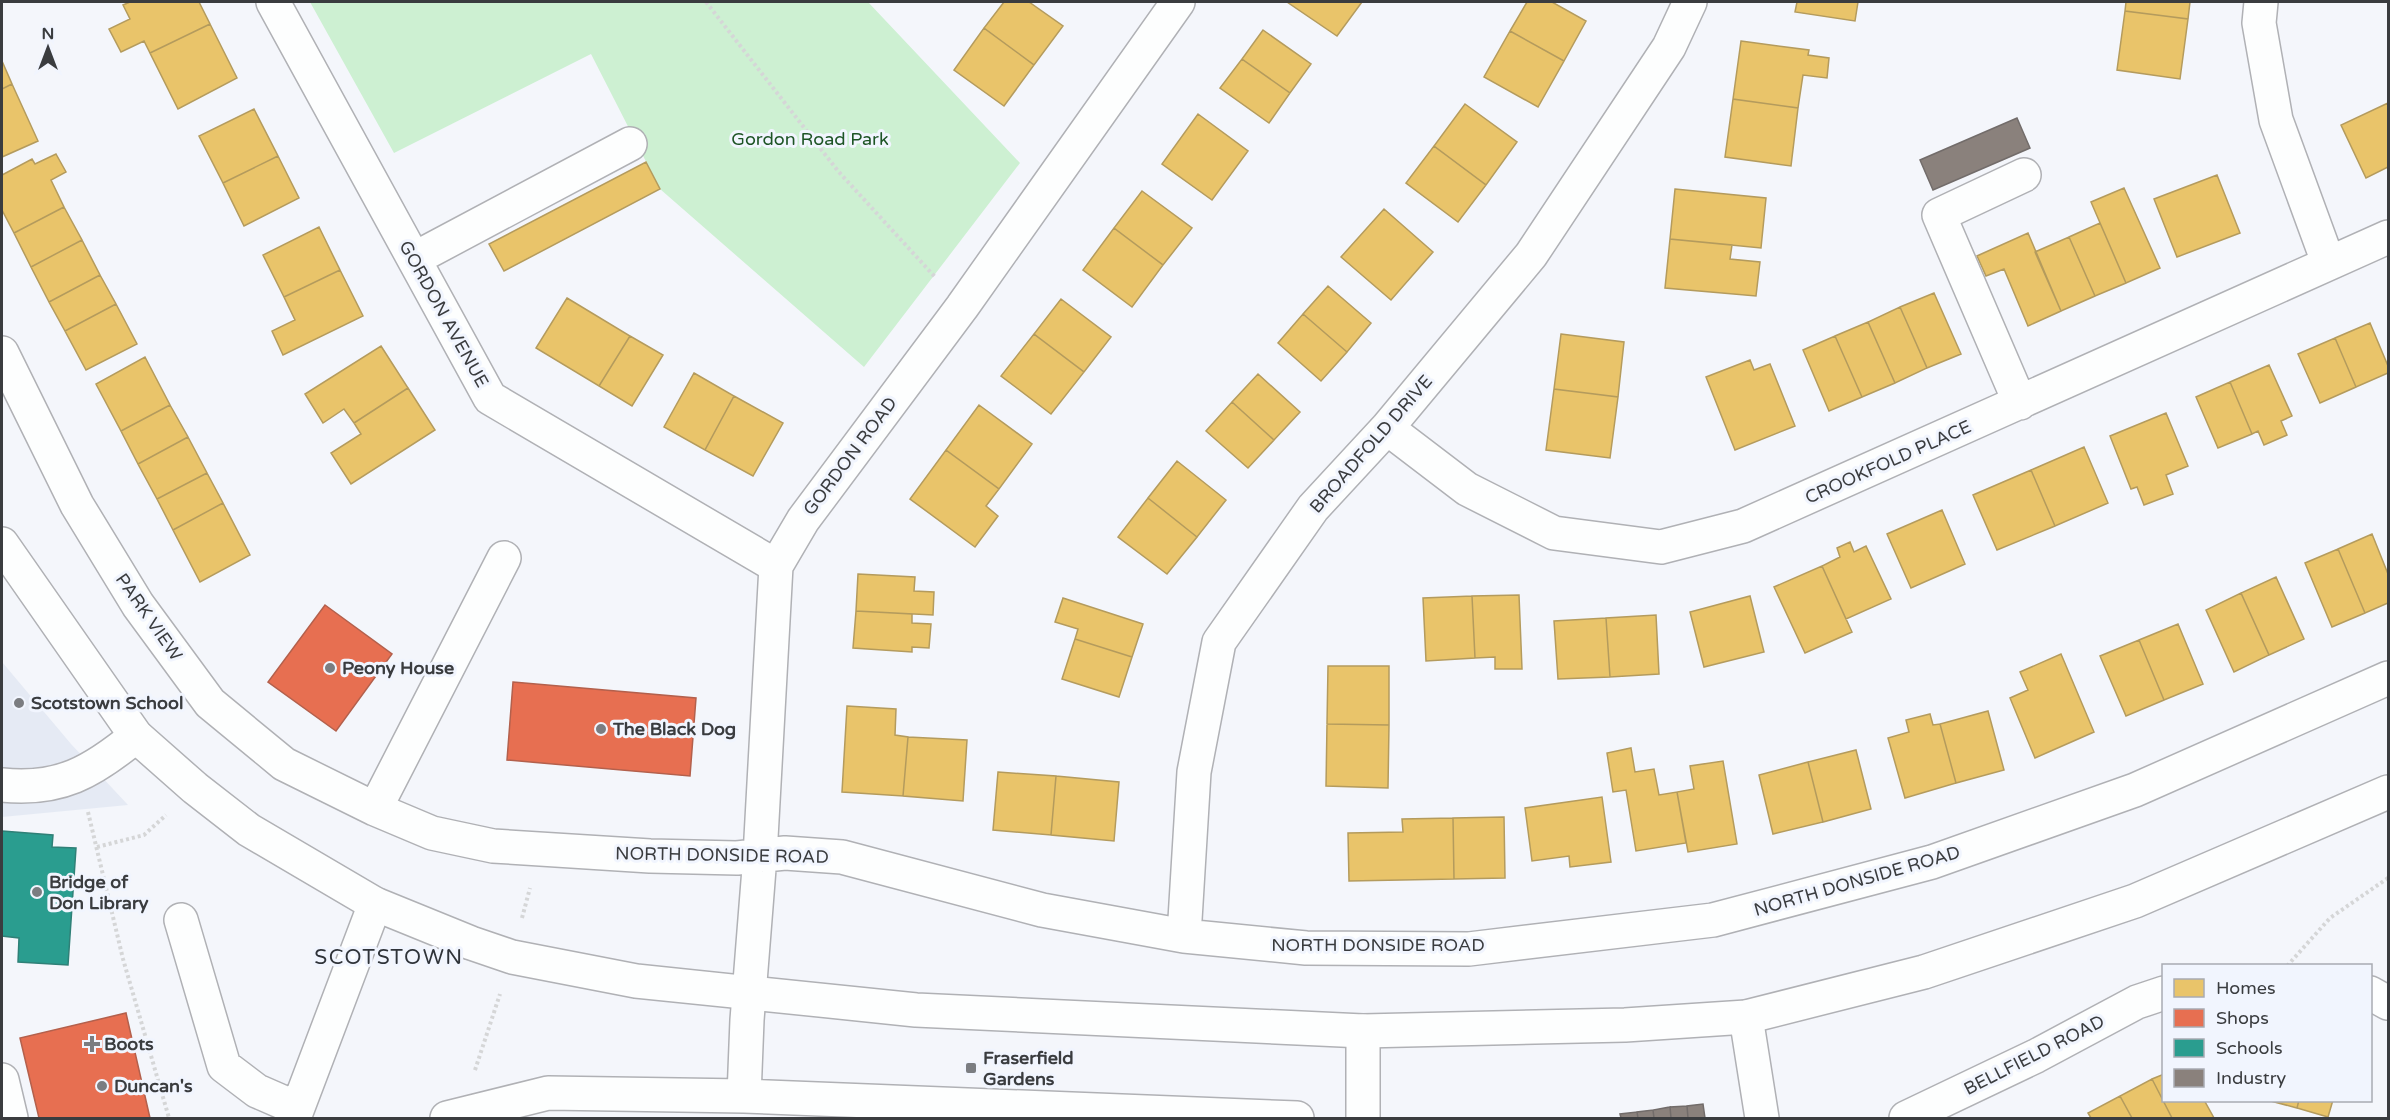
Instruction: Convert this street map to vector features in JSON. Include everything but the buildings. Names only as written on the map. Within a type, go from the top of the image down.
[{"type":"street","name":"GORDON AVENUE","points":[[273,2],[490,398],[776,566]]},
{"type":"street","name":"GORDON ROAD","points":[[750,993],[776,566],[802,520],[962,307],[1178,2]]},
{"type":"street","name":"BROADFOLD DRIVE","points":[[1184,936],[1194,772],[1218,642],[1313,508],[1387,428],[1531,255],[1669,47],[1690,2]]},
{"type":"street","points":[[2262,2],[2259,23],[2276,120],[2328,262]]},
{"type":"street","points":[[414,260],[630,144]]},
{"type":"street","points":[[2020,403],[1939,215],[2024,175]]},
{"type":"street","name":"CROOKFOLD PLACE","points":[[1387,428],[1467,489],[1554,533],[1661,547],[1743,526],[2388,237]]},
{"type":"street","name":"PARK VIEW","points":[[2,353],[83,515],[138,606],[210,703],[284,764],[375,809]]},
{"type":"street","points":[[2,544],[136,736],[195,788],[249,830],[375,904],[512,957],[636,981],[750,993],[916,1010],[1363,1031],[1625,1025],[1746,1017],[1924,972],[2135,901],[2388,792]]},
{"type":"street","points":[[375,809],[504,558]]},
{"type":"street","name":"NORTH DONSIDE ROAD","points":[[375,809],[432,832],[493,846],[650,856],[737,858],[785,853],[842,857],[1042,910],[1184,936],[1306,948],[1469,949],[1713,920],[1932,862],[2135,790],[2388,678]]},
{"type":"street","points":[[2,785],[27,788],[54,784],[105,761],[136,736]]},
{"type":"street","points":[[181,920],[224,1066],[257,1092],[295,1113],[375,904]]},
{"type":"street","points":[[744,1096],[750,993]]},
{"type":"street","name":"BELLFIELD ROAD","points":[[1906,1119],[2036,1056],[2137,1002],[2162,993]]},
{"type":"street","points":[[2372,994],[2388,1003]]},
{"type":"street","points":[[1746,1017],[1762,1119]]},
{"type":"street","points":[[1363,1031],[1364,1119]]},
{"type":"street","points":[[2,1080],[11,1119]]},
{"type":"street","points":[[447,1119],[549,1093],[744,1096],[1297,1119]]},
{"type":"path","points":[[706,2],[838,171],[962,307]]},
{"type":"path","points":[[79,773],[123,959],[170,1119]]},
{"type":"path","points":[[2289,964],[2331,918],[2388,879]]},
{"type":"shaded area","name":"Scotstown School","points":[[2,662],[71,744],[128,805],[2,817]]},
{"type":"green space","name":"Gordon Road Park","points":[[310,2],[868,2],[1020,163],[864,367],[660,189],[591,54],[394,153]]},
{"type":"place","name":"Peony House","points":[[330,668]]},
{"type":"place","name":"Scotstown School","points":[[19,703]]},
{"type":"place","name":"The Black Dog","points":[[601,729]]},
{"type":"place","name":"Bridge of Don Library","points":[[37,892]]},
{"type":"place","name":"Boots","points":[[92,1044]]},
{"type":"place","name":"Fraserfield Gardens","points":[[971,1068]]},
{"type":"place","name":"Duncan's","points":[[102,1086]]},
{"type":"district","name":"SCOTSTOWN","points":[[389,957]]}]
